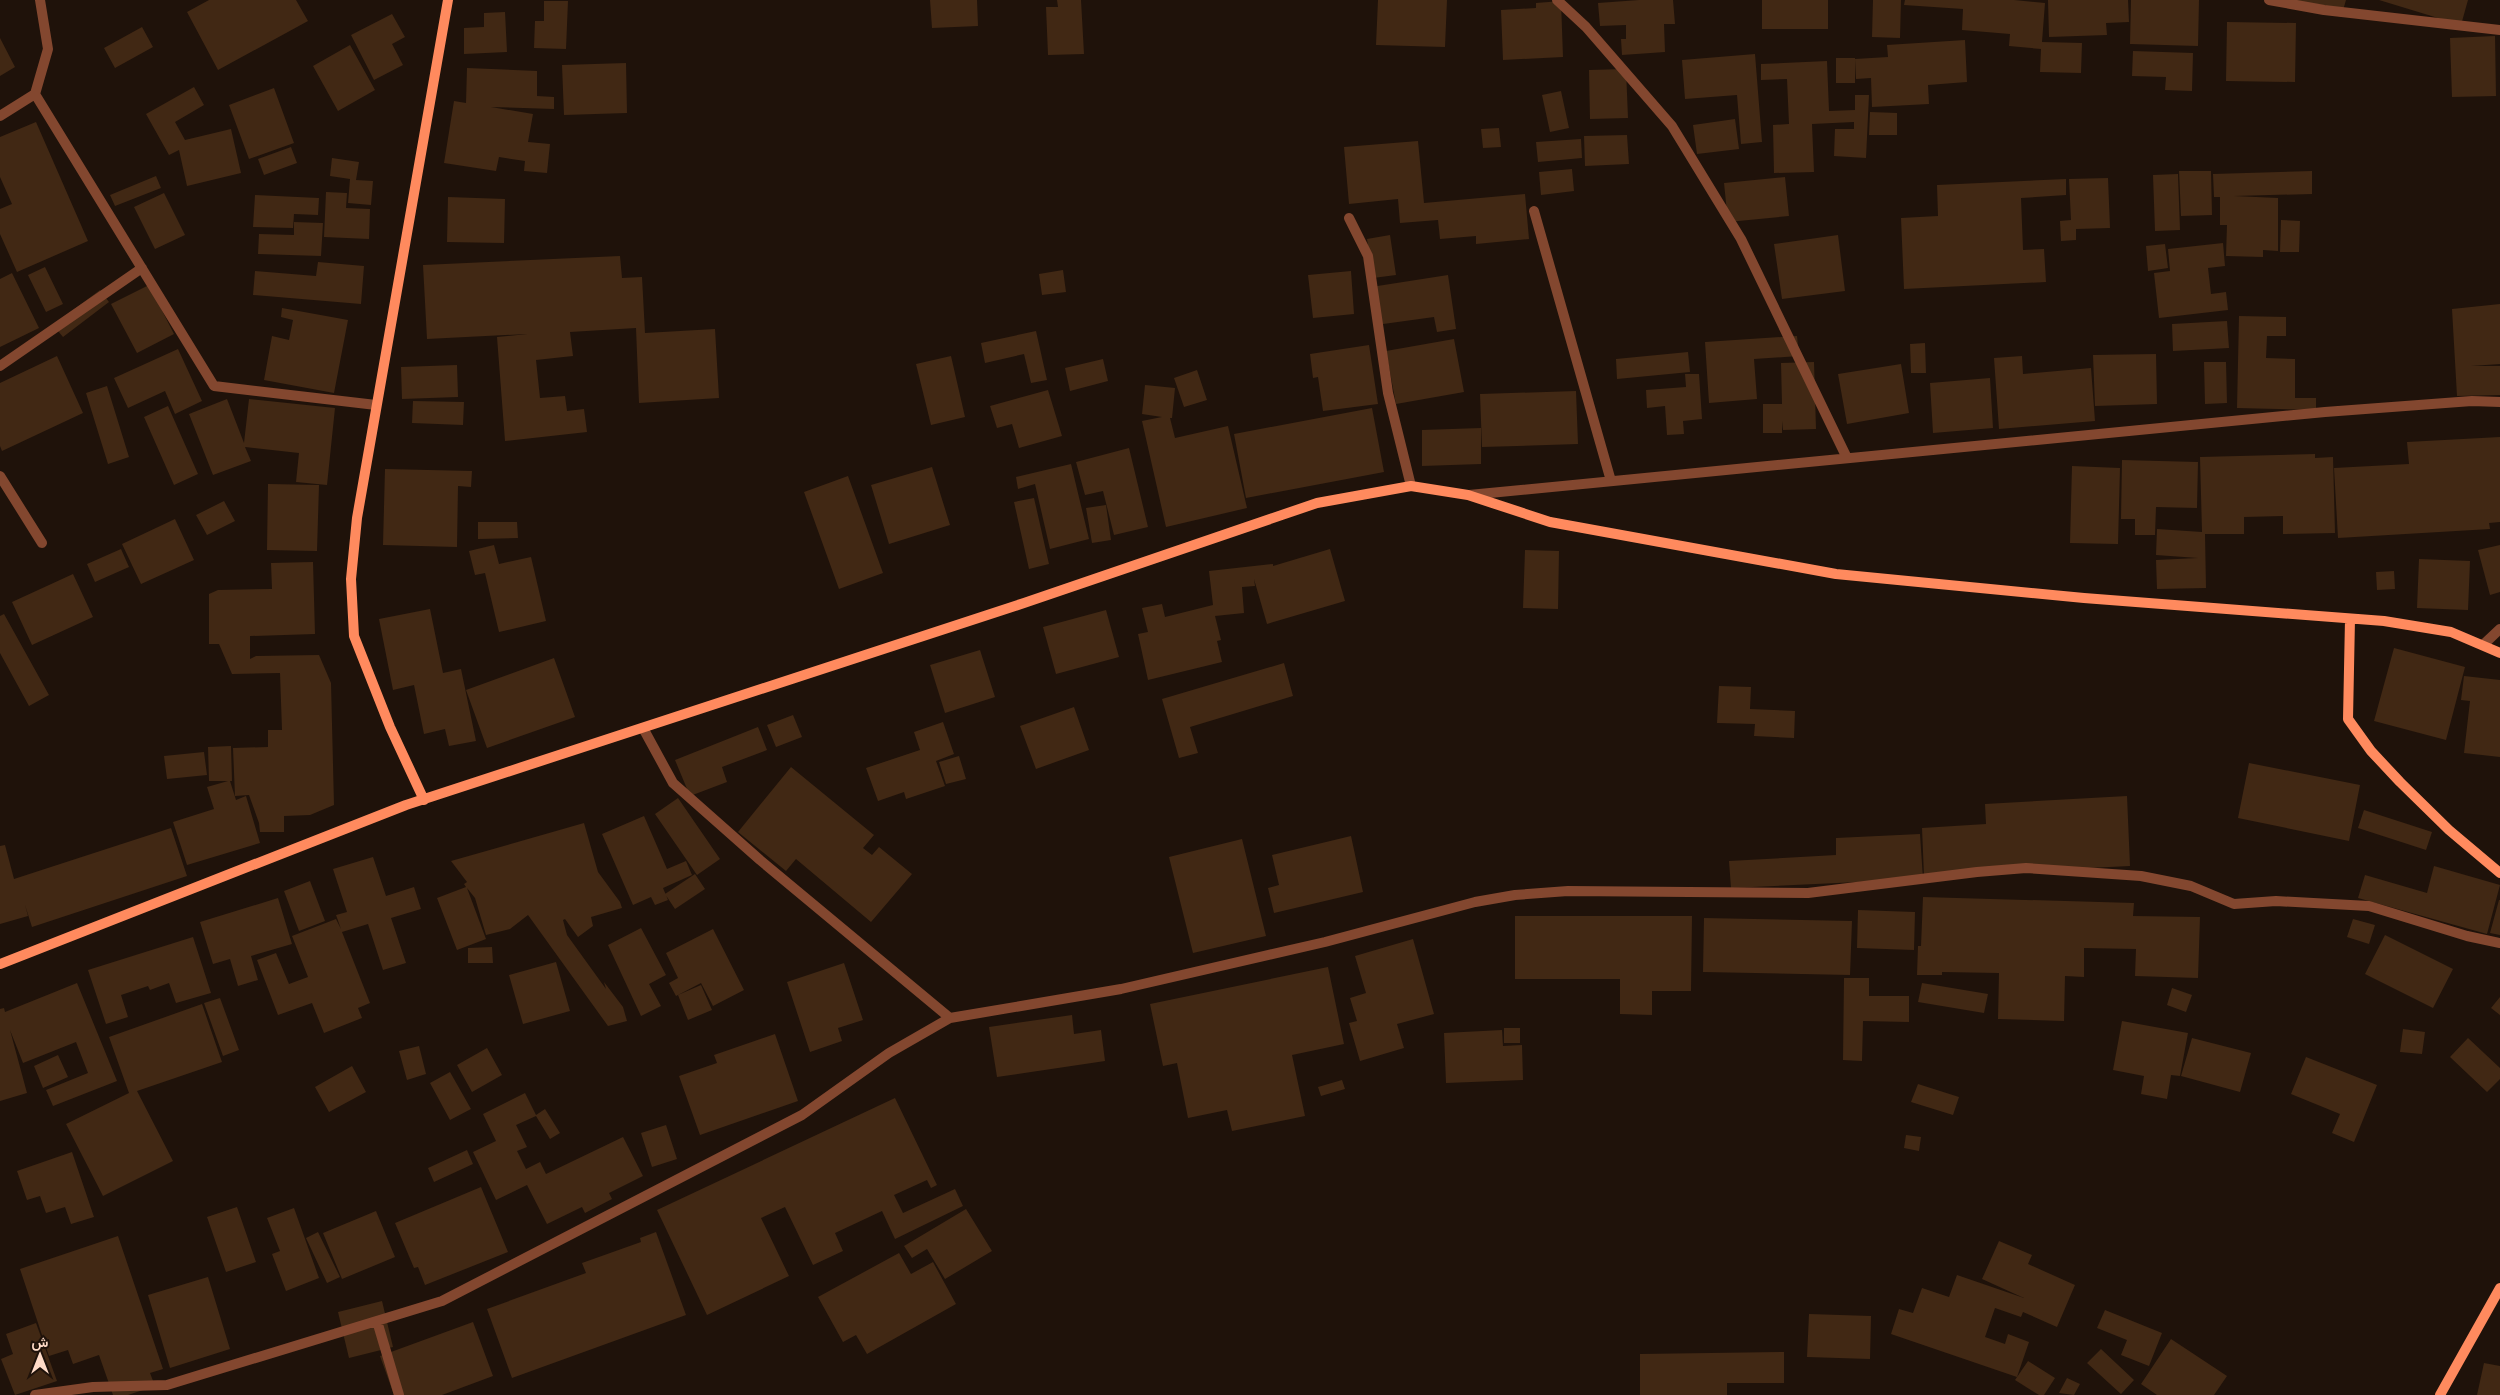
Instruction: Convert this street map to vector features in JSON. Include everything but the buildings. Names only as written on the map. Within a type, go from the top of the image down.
[{"type":"main road","points":[[424,800],[390,727],[354,636],[351,579],[357,518],[448,0]]},
{"type":"main road","points":[[0,964],[424,800],[1024,603],[1316,503],[1411,486],[1468,495],[1550,522],[1836,574],[2093,599],[2384,621],[2452,632],[2500,653]]},
{"type":"main road","points":[[2350,619],[2348,719],[2371,751],[2400,782],[2449,830],[2500,873]]},
{"type":"main road","points":[[2440,1395],[2500,1288]]},
{"type":"street","points":[[0,116],[35,94],[48,49],[40,0]]},
{"type":"street","points":[[1557,0],[1586,27],[1672,126],[1741,239],[1847,458]]},
{"type":"street","points":[[2269,0],[2324,10],[2500,30]]},
{"type":"street","points":[[35,94],[214,386],[376,406]]},
{"type":"street","points":[[1534,211],[1611,481]]},
{"type":"street","points":[[1349,218],[1368,256],[1388,393],[1411,486]]},
{"type":"street","points":[[0,366],[142,268]]},
{"type":"street","points":[[1468,495],[2325,412],[2472,401],[2500,402]]},
{"type":"street","points":[[0,476],[42,543]]},
{"type":"street","points":[[2483,645],[2500,629]]},
{"type":"street","points":[[643,728],[672,782],[760,860],[950,1018]]},
{"type":"street","points":[[35,1395],[93,1387],[167,1385],[442,1301],[802,1115],[889,1052],[950,1018],[1121,989],[1325,942],[1474,902],[1516,895],[1568,891],[1808,892],[2026,868],[2141,876],[2191,886],[2234,904],[2276,901],[2369,906],[2467,936],[2500,943]]},
{"type":"street","points":[[377,1321],[400,1395]]}]
